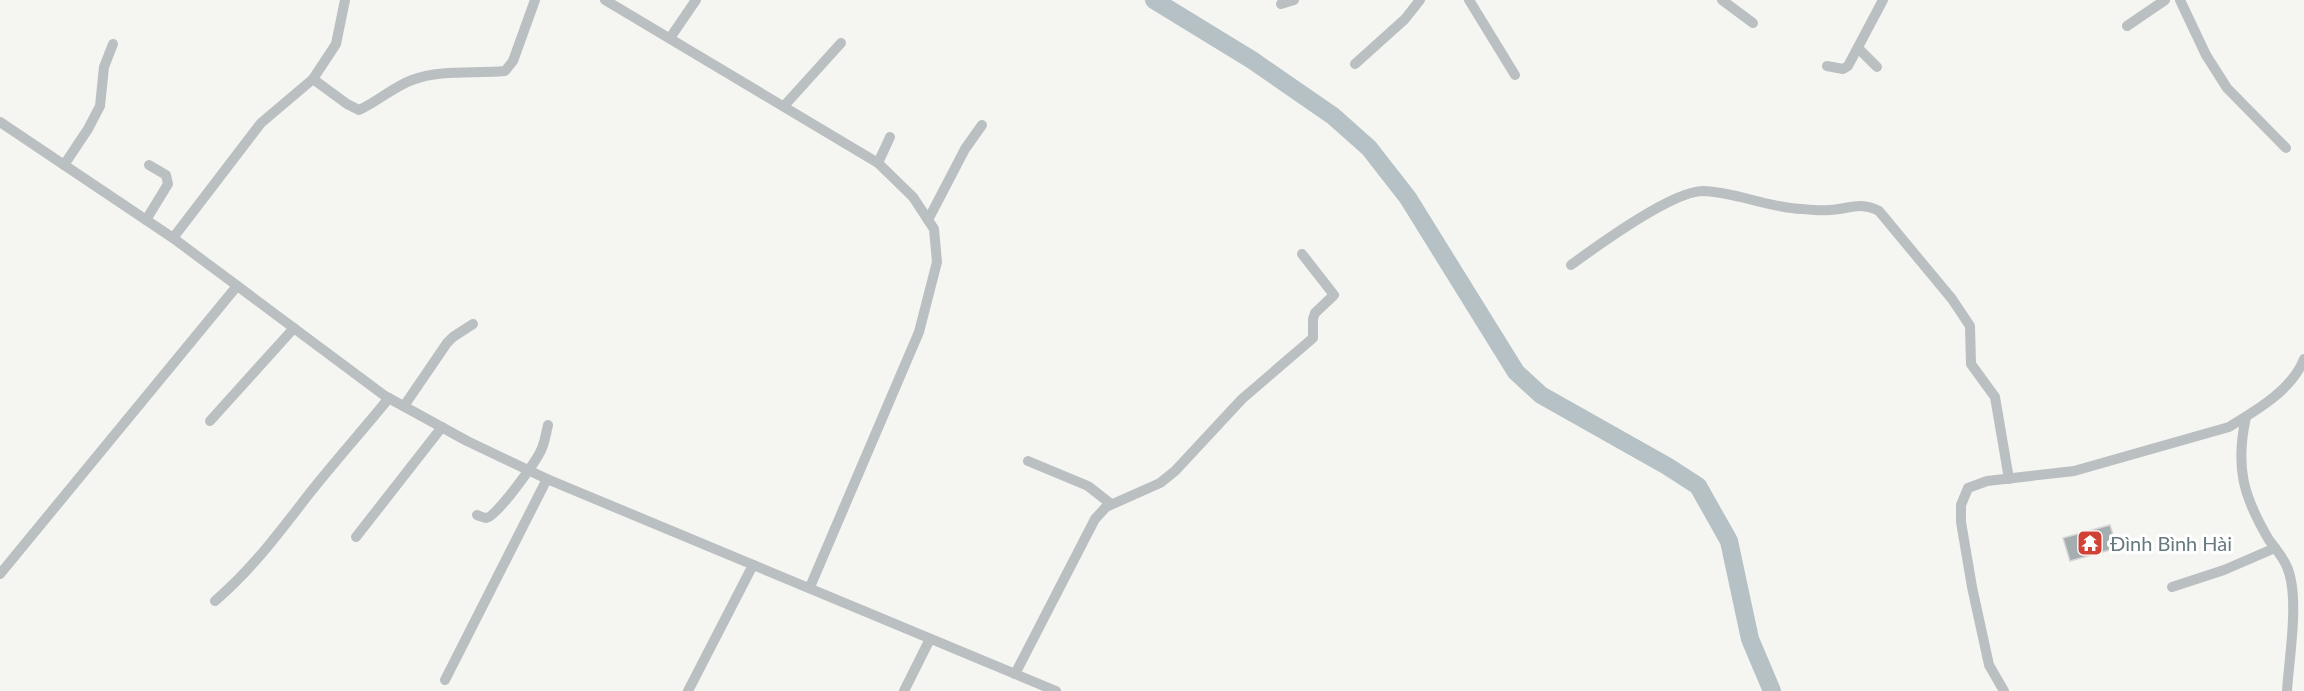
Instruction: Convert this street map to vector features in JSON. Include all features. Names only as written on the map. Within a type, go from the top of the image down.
[{"type":"street","points":[[173,238],[261,123],[313,79],[336,44],[345,0]]},
{"type":"street","points":[[313,79],[359,110],[391,90],[423,76],[436,73],[505,71],[513,61],[535,0]]},
{"type":"street","points":[[670,38],[696,0]]},
{"type":"street","points":[[1281,4],[1294,0]]},
{"type":"street","points":[[1355,64],[1405,19],[1420,0]]},
{"type":"street","points":[[1469,0],[1515,75]]},
{"type":"street","points":[[1722,0],[1753,23]]},
{"type":"street","points":[[1827,66],[1843,69],[1851,62],[1883,0]]},
{"type":"street","points":[[2127,26],[2165,0]]},
{"type":"street","points":[[2180,0],[2206,55],[2227,87],[2286,148]]},
{"type":"street","points":[[612,2],[878,163],[913,197],[934,229],[937,262],[919,332],[810,588]]},
{"type":"street","points":[[784,106],[841,43]]},
{"type":"street","points":[[64,165],[100,106],[104,67],[113,44]]},
{"type":"street","points":[[1858,48],[1877,67]]},
{"type":"street","points":[[0,122],[173,238],[389,398],[442,427],[547,479],[1056,691]]},
{"type":"street","points":[[928,220],[965,149],[982,124]]},
{"type":"street","points":[[878,163],[890,136]]},
{"type":"street","points":[[147,220],[168,184],[166,175],[149,165]]},
{"type":"street","points":[[1570,265],[1645,215],[1681,197],[1701,191],[1798,209],[1832,210],[1854,205],[1869,206],[1879,211],[1952,299],[1970,326],[1971,364],[1995,397],[2009,479]]},
{"type":"street","points":[[1015,674],[1095,519],[1111,504],[1160,483],[1175,471],[1242,399],[1313,338],[1315,313],[1334,295],[1302,254]]},
{"type":"street","points":[[0,574],[237,286]]},
{"type":"street","points":[[404,406],[447,343],[473,324]]},
{"type":"street","points":[[210,421],[294,328]]},
{"type":"street","points":[[2004,691],[1989,666],[1961,522],[1961,505],[1964,494],[1972,485],[1987,481],[2074,471],[2229,427],[2246,417],[2291,382],[2304,359]]},
{"type":"street","points":[[214,601],[264,554],[311,492],[389,398]]},
{"type":"street","points":[[2246,417],[2241,459],[2245,493],[2287,566],[2292,600],[2292,636],[2287,691]]},
{"type":"street","points":[[477,515],[486,519],[496,513],[543,446],[548,425]]},
{"type":"street","points":[[356,537],[442,427]]},
{"type":"street","points":[[1028,461],[1089,486],[1111,504]]},
{"type":"street","points":[[445,680],[547,479]]},
{"type":"street","points":[[2172,587],[2224,570],[2275,548]]},
{"type":"street","points":[[688,691],[753,564]]},
{"type":"street","points":[[904,691],[930,639]]},
{"type":"building","name":"Đình Bình Hài","points":[[2110,525],[2117,548],[2070,561],[2063,538]]},
{"type":"waterway","points":[[1154,0],[1252,60],[1333,116],[1369,148],[1408,198],[1516,372],[1541,395],[1698,486],[1729,541],[1750,639],[1772,691]]},
{"type":"place","name":"Đình Bình Hài","points":[[2090,543]]}]
